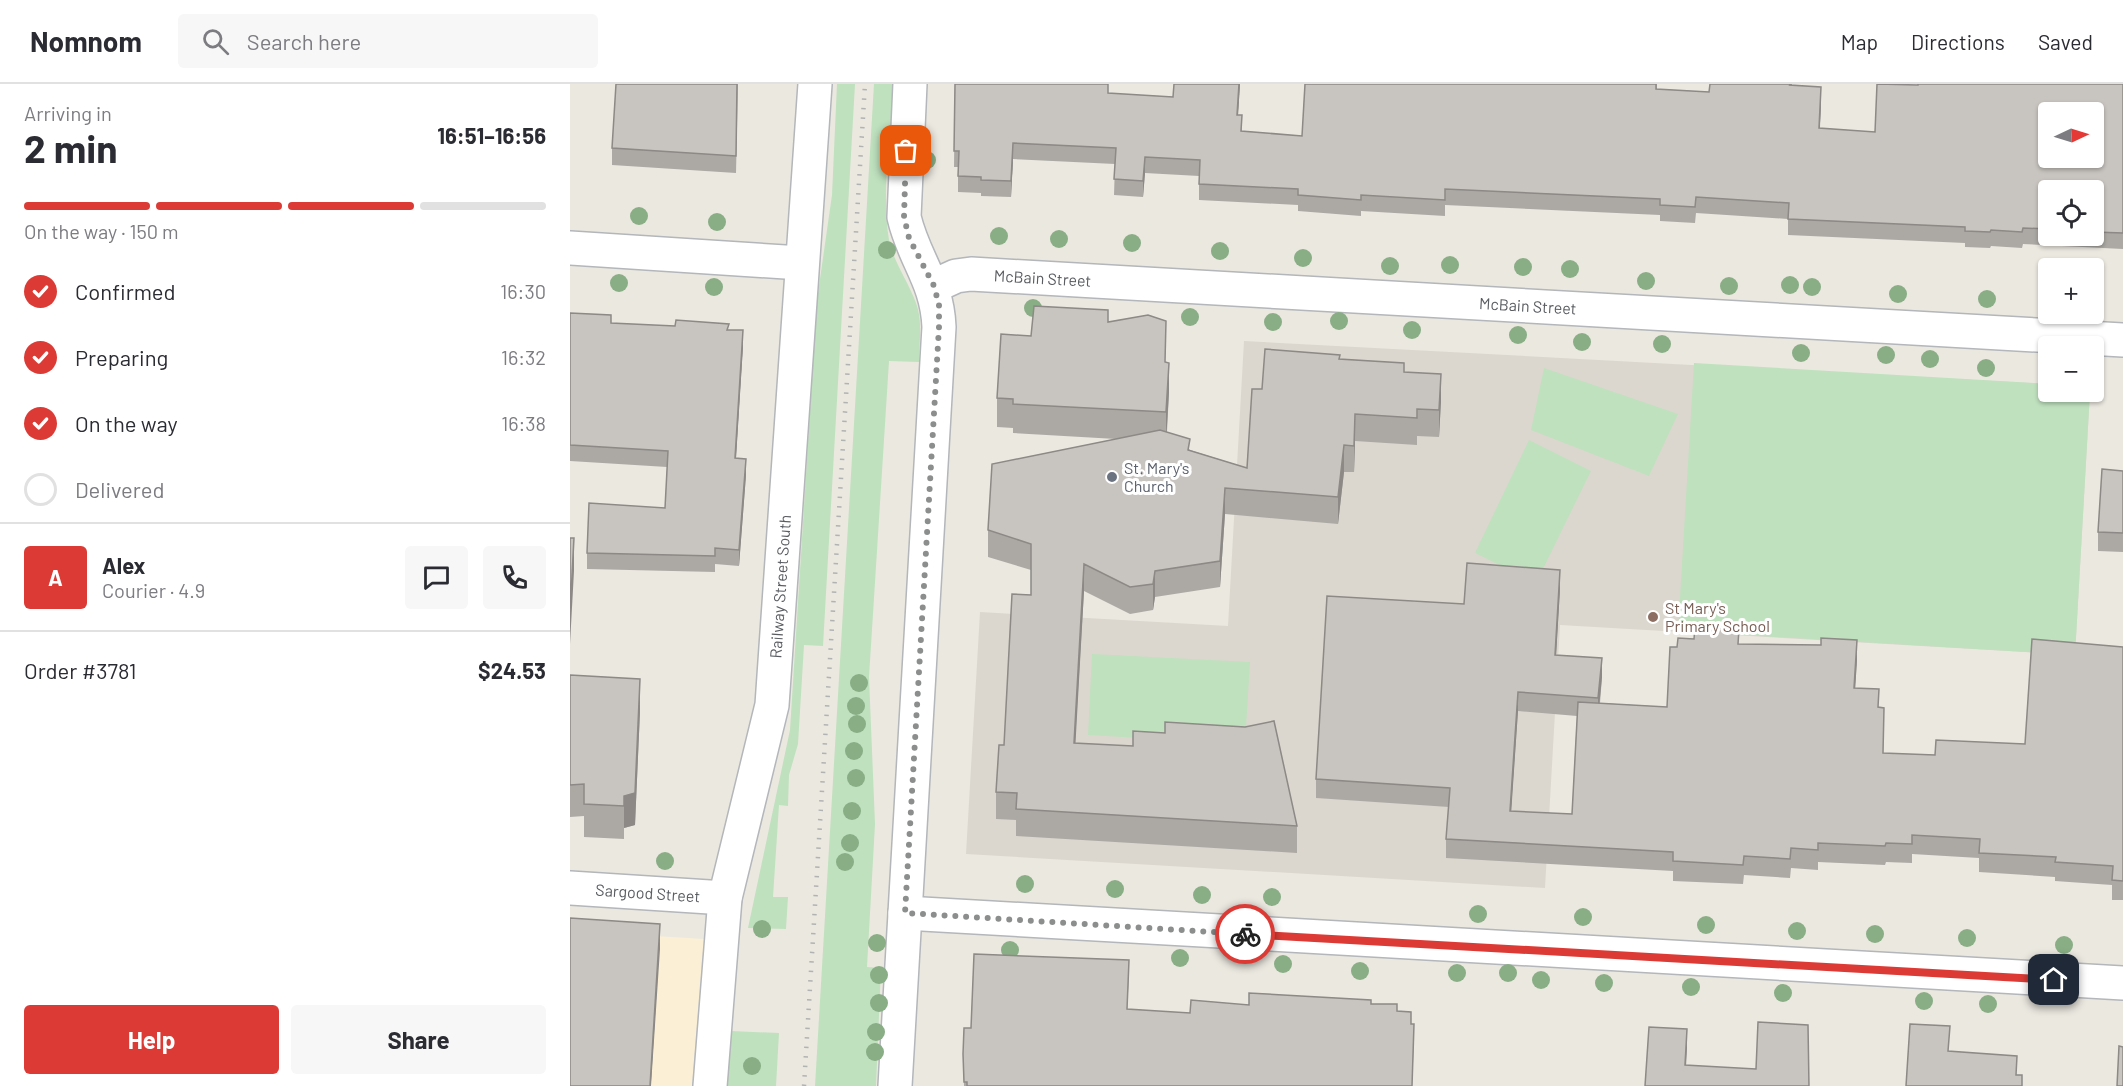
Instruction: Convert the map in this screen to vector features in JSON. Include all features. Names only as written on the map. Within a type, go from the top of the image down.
[{"type":"street","name":"Railway Street South","points":[[710,1086],[725,898],[772,705],[815,84]]},
{"type":"street","points":[[895,1086],[939,327],[939,305],[934,286],[909,238],[904,217],[910,84]]},
{"type":"street","points":[[570,248],[801,262]]},
{"type":"street","name":"McBain Street","points":[[934,286],[956,276],[971,274],[2123,340]]},
{"type":"street","name":"Sargood Street","points":[[570,888],[725,898]]},
{"type":"street","points":[[905,913],[2123,983]]},
{"type":"shaded area","name":"St Mary's Primary School","points":[[1244,341],[2038,383],[2038,402],[2089,402],[2075,655],[1560,625],[1545,888],[966,854],[980,612],[1228,626]]},
{"type":"shaded area","points":[[570,931],[704,939],[692,1086],[570,1086]]},
{"type":"green space","points":[[837,84],[855,84],[823,646],[804,645],[798,744],[789,775],[788,806],[779,805],[773,897],[788,897],[786,929],[748,928],[790,730],[817,300],[832,195]]},
{"type":"green space","points":[[874,84],[894,84],[887,162],[887,222],[891,248],[918,310],[919,362],[889,361],[869,677],[875,824],[867,967],[881,968],[876,1086],[815,1086]]},
{"type":"green space","points":[[1694,363],[2038,383],[2038,402],[2089,402],[2075,655],[1678,631]]},
{"type":"green space","points":[[1544,368],[1678,414],[1649,476],[1531,430]]},
{"type":"green space","points":[[1529,440],[1591,471],[1536,583],[1475,553]]},
{"type":"green space","points":[[1092,654],[1250,662],[1245,744],[1088,735]]},
{"type":"green space","points":[[731,1031],[779,1033],[776,1086],[727,1086]]},
{"type":"building","points":[[616,84],[737,84],[736,156],[612,148]]},
{"type":"building","points":[[955,84],[1108,84],[1108,93],[1173,97],[1174,84],[1239,84],[1237,115],[1242,115],[1241,131],[1302,136],[1305,84],[1656,84],[1656,89],[1709,92],[1710,84],[1791,84],[1821,87],[1819,128],[1875,132],[1877,84],[2123,84],[2123,233],[2104,232],[2104,180],[2038,180],[2038,229],[2023,228],[2022,232],[1991,230],[1990,232],[1965,231],[1965,227],[1788,219],[1789,203],[1696,197],[1695,207],[1660,205],[1660,199],[1445,189],[1445,200],[1361,195],[1361,200],[1298,195],[1298,189],[1199,184],[1200,160],[1145,157],[1143,181],[1114,179],[1116,148],[1013,143],[1011,181],[981,180],[981,177],[958,176],[959,151],[954,151]]},
{"type":"building","points":[[1034,306],[1108,310],[1108,322],[1148,315],[1166,321],[1165,362],[1169,363],[1166,412],[1013,404],[1013,399],[997,398],[1001,334],[1031,336]]},
{"type":"building","points":[[570,313],[611,315],[611,323],[675,326],[676,320],[729,324],[727,330],[743,330],[735,458],[746,459],[739,550],[715,548],[715,556],[587,553],[589,503],[665,508],[668,451],[570,445]]},
{"type":"building","points":[[1265,349],[1340,355],[1339,359],[1404,363],[1404,372],[1441,374],[1439,410],[1417,409],[1417,418],[1355,414],[1354,446],[1344,445],[1338,497],[1225,488],[1220,561],[1155,571],[1153,584],[1130,587],[1084,564],[1074,743],[1133,746],[1133,731],[1165,733],[1165,722],[1245,727],[1274,721],[1297,826],[1016,809],[1017,793],[996,792],[999,745],[1004,745],[1012,594],[1031,595],[1031,544],[988,530],[992,464],[1160,430],[1190,439],[1188,450],[1247,468],[1252,389],[1262,389]]},
{"type":"building","points":[[2102,469],[2123,471],[2123,533],[2098,532]]},
{"type":"building","points":[[570,538],[574,538],[570,612]]},
{"type":"building","points":[[1467,563],[1560,570],[1555,655],[1602,658],[1598,698],[1518,692],[1510,811],[1572,814],[1578,702],[1667,707],[1670,647],[1677,647],[1678,638],[1694,639],[1695,627],[1739,629],[1738,644],[1821,645],[1821,638],[1857,640],[1854,688],[1879,689],[1878,707],[1884,708],[1883,753],[1935,755],[1936,740],[2025,744],[2032,639],[2123,647],[2123,881],[2112,880],[2113,866],[2055,862],[2056,857],[1979,853],[1980,839],[1912,835],[1912,844],[1886,843],[1885,846],[1818,843],[1818,850],[1791,848],[1790,859],[1744,856],[1743,865],[1673,861],[1673,852],[1446,839],[1450,788],[1316,779],[1327,596],[1464,604]]},
{"type":"building","points":[[570,675],[640,679],[635,793],[624,796],[624,806],[584,804],[584,784],[570,785]]},
{"type":"building","points":[[570,918],[660,924],[650,1086],[570,1086]]},
{"type":"building","points":[[974,954],[1129,960],[1127,1009],[1190,1013],[1191,1000],[1249,1005],[1249,993],[1371,1000],[1371,1004],[1397,1004],[1397,1011],[1411,1012],[1411,1024],[1414,1024],[1412,1086],[967,1086],[967,1082],[964,1082],[964,1028],[971,1028]]},
{"type":"building","points":[[1758,1022],[1808,1025],[1809,1086],[1645,1086],[1649,1027],[1687,1029],[1685,1065],[1756,1069]]},
{"type":"building","points":[[1910,1024],[1950,1026],[1948,1051],[2017,1056],[2016,1075],[2022,1075],[2022,1086],[1906,1086]]},
{"type":"building","points":[[2119,1046],[2123,1047],[2123,1086],[2117,1086]]},
{"type":"railway","points":[[804,1086],[865,84]]},
{"type":"way so far","points":[[906,151],[904,217],[909,238],[934,286],[939,305],[939,327],[905,913],[1245,934]]},
{"type":"place","name":"St. Mary's Church","points":[[1112,477]]},
{"type":"place","name":"St Mary's Primary School","points":[[1653,617]]},
{"type":"route","points":[[1245,934],[2054,980]]}]
